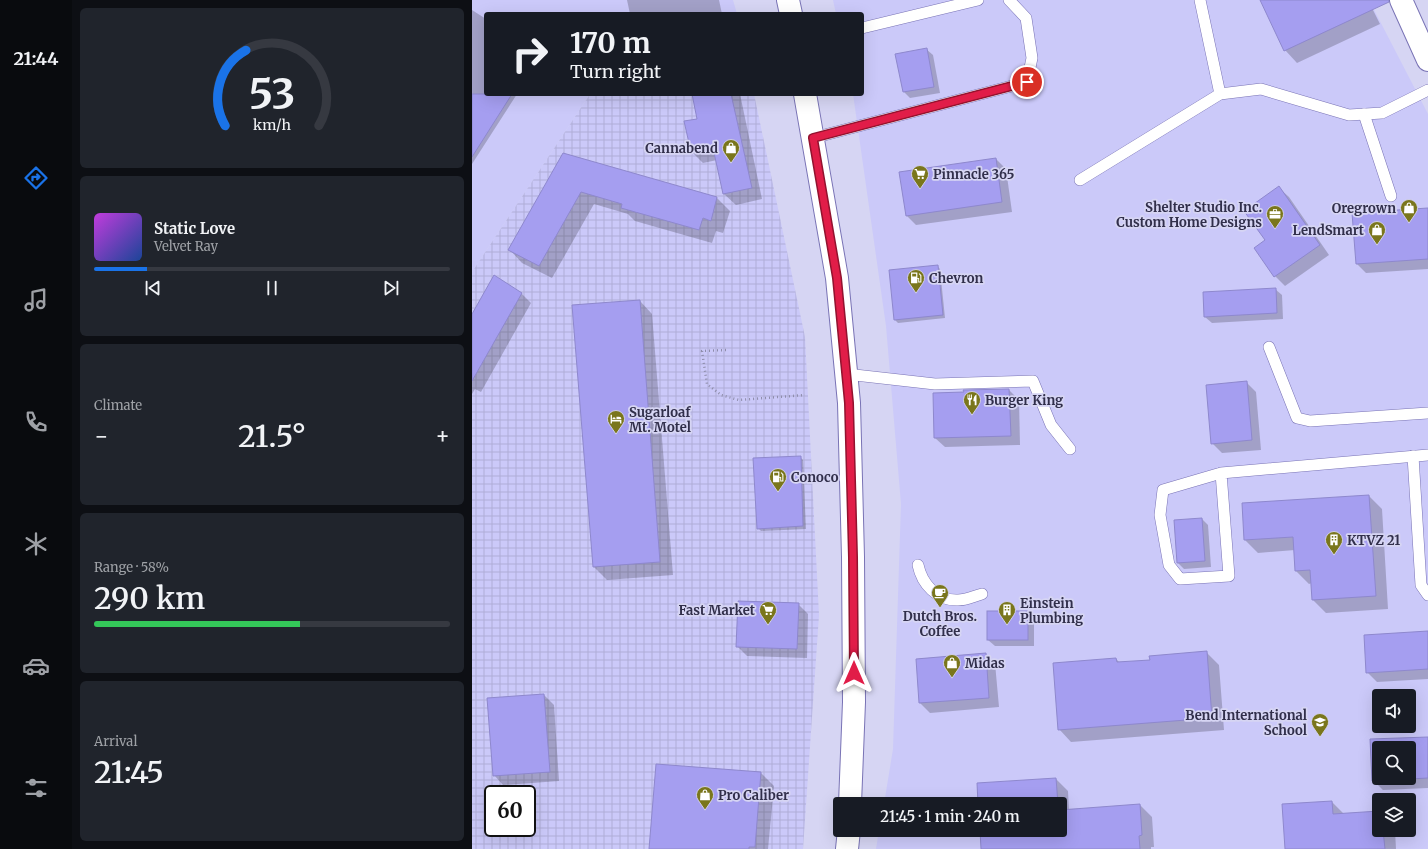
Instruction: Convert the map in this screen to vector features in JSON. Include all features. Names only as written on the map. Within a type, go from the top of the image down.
[{"type":"main road","points":[[788,0],[791,12]]},
{"type":"main road","points":[[1401,0],[1428,60]]},
{"type":"main road","points":[[805,96],[837,278],[849,411],[853,557],[854,702],[850,797]]},
{"type":"main road","points":[[847,849],[849,837]]},
{"type":"lane","points":[[864,28],[978,0]]},
{"type":"lane","points":[[813,138],[1027,82],[1032,58],[1026,18],[1009,0]]},
{"type":"lane","points":[[1200,0],[1220,94]]},
{"type":"lane","points":[[1080,180],[1220,94],[1261,89],[1349,115],[1382,113],[1428,90]]},
{"type":"lane","points":[[1364,114],[1391,196]]},
{"type":"lane","points":[[1269,347],[1297,418],[1310,421],[1428,413]]},
{"type":"lane","points":[[846,374],[935,384],[1034,381],[1051,425],[1070,449]]},
{"type":"lane","points":[[1221,473],[1229,576],[1180,579],[1169,565],[1160,515],[1163,490],[1221,473],[1428,455]]},
{"type":"lane","points":[[1413,456],[1421,585],[1428,595]]},
{"type":"lane","points":[[918,565],[920,575],[931,590],[946,600],[960,600],[982,594]]},
{"type":"path","points":[[726,350],[702,351],[707,384],[721,395],[739,400],[805,395]]},
{"type":"shaded area","points":[[472,0],[733,0],[736,12],[484,12],[484,96],[589,96],[472,272]]},
{"type":"shaded area","points":[[833,0],[1369,0],[1428,114],[1428,849],[876,849],[878,837],[1067,837],[1067,797],[885,797],[893,749],[901,504],[886,326],[853,96],[864,96],[864,12],[836,12]]},
{"type":"shaded area","points":[[589,96],[754,96],[805,337],[819,615],[803,849],[472,849],[472,272]]},
{"type":"building","points":[[1260,0],[1389,0],[1389,2],[1284,51]]},
{"type":"building","points":[[927,48],[934,87],[903,92],[895,54]]},
{"type":"building","points":[[472,94],[484,94],[484,96],[511,96],[472,157]]},
{"type":"building","points":[[692,96],[731,96],[752,188],[723,194],[713,148],[691,152],[684,121],[697,119]]},
{"type":"building","points":[[563,153],[717,197],[711,221],[703,218],[699,230],[621,208],[622,204],[581,192],[539,266],[508,250]]},
{"type":"building","points":[[996,158],[1002,202],[906,216],[899,172]]},
{"type":"building","name":"Shelter Studio Inc. Custom Home Designs","points":[[1279,186],[1320,245],[1274,277],[1254,248],[1265,240],[1244,211]]},
{"type":"building","points":[[1428,208],[1428,259],[1356,264],[1352,213]]},
{"type":"building","name":"Chevron","points":[[938,265],[943,315],[894,320],[889,270]]},
{"type":"building","points":[[494,275],[522,293],[472,381],[472,314]]},
{"type":"building","points":[[1276,288],[1277,313],[1204,317],[1203,292]]},
{"type":"building","name":"Sugarloaf Mt. Motel","points":[[640,300],[660,562],[593,567],[572,305]]},
{"type":"building","points":[[1247,381],[1252,440],[1211,444],[1206,385]]},
{"type":"building","name":"Burger King","points":[[1009,389],[1011,436],[934,438],[933,393],[964,392],[963,390]]},
{"type":"building","name":"Conoco","points":[[801,456],[803,526],[757,529],[753,458]]},
{"type":"building","name":"KTVZ 21","points":[[1369,495],[1376,596],[1312,600],[1310,570],[1295,571],[1293,537],[1244,540],[1242,503]]},
{"type":"building","points":[[1202,518],[1205,561],[1177,563],[1174,520]]},
{"type":"building","name":"Fast Market","points":[[738,601],[799,603],[797,649],[736,647]]},
{"type":"building","name":"Einstein Plumbing","points":[[987,611],[1028,611],[1028,640],[987,640]]},
{"type":"building","points":[[1428,631],[1428,669],[1366,673],[1364,635]]},
{"type":"building","points":[[1207,651],[1212,718],[1058,730],[1053,663],[1116,658],[1117,662],[1150,660],[1149,656]]},
{"type":"building","name":"Midas","points":[[986,653],[989,698],[919,703],[916,659]]},
{"type":"building","points":[[544,694],[550,772],[493,776],[487,698]]},
{"type":"building","points":[[1428,737],[1428,778],[1416,779],[1416,741],[1372,741],[1372,781],[1370,739]]},
{"type":"building","name":"Pro Caliber","points":[[656,764],[761,772],[755,847],[749,847],[749,849],[649,849]]},
{"type":"building","points":[[1056,778],[1057,797],[978,797],[977,783]]},
{"type":"building","points":[[1332,801],[1333,814],[1372,811],[1372,837],[1384,837],[1385,849],[1285,849],[1282,804]]},
{"type":"building","points":[[1140,804],[1142,835],[1139,836],[1140,849],[981,849],[980,837],[1067,837],[1067,809]]},
{"type":"place","name":"Cannabend","points":[[731,163]]},
{"type":"place","name":"Pinnacle 365","points":[[920,189]]},
{"type":"place","name":"Oregrown","points":[[1409,223]]},
{"type":"place","name":"Shelter Studio Inc. Custom Home Designs","points":[[1275,229]]},
{"type":"place","name":"LendSmart","points":[[1377,245]]},
{"type":"place","name":"Chevron","points":[[916,293]]},
{"type":"place","name":"Burger King","points":[[972,415]]},
{"type":"place","name":"Sugarloaf Mt. Motel","points":[[616,434]]},
{"type":"place","name":"Conoco","points":[[778,492]]},
{"type":"place","name":"KTVZ 21","points":[[1334,555]]},
{"type":"place","name":"Dutch Bros. Coffee","points":[[940,608]]},
{"type":"place","name":"Fast Market","points":[[768,625]]},
{"type":"place","name":"Einstein Plumbing","points":[[1007,625]]},
{"type":"place","name":"Midas","points":[[952,678]]},
{"type":"place","name":"Bend International School","points":[[1320,737]]},
{"type":"place","name":"Pro Caliber","points":[[705,810]]},
{"type":"route","points":[[854,673],[849,403],[837,278],[813,138],[1027,82]]}]
